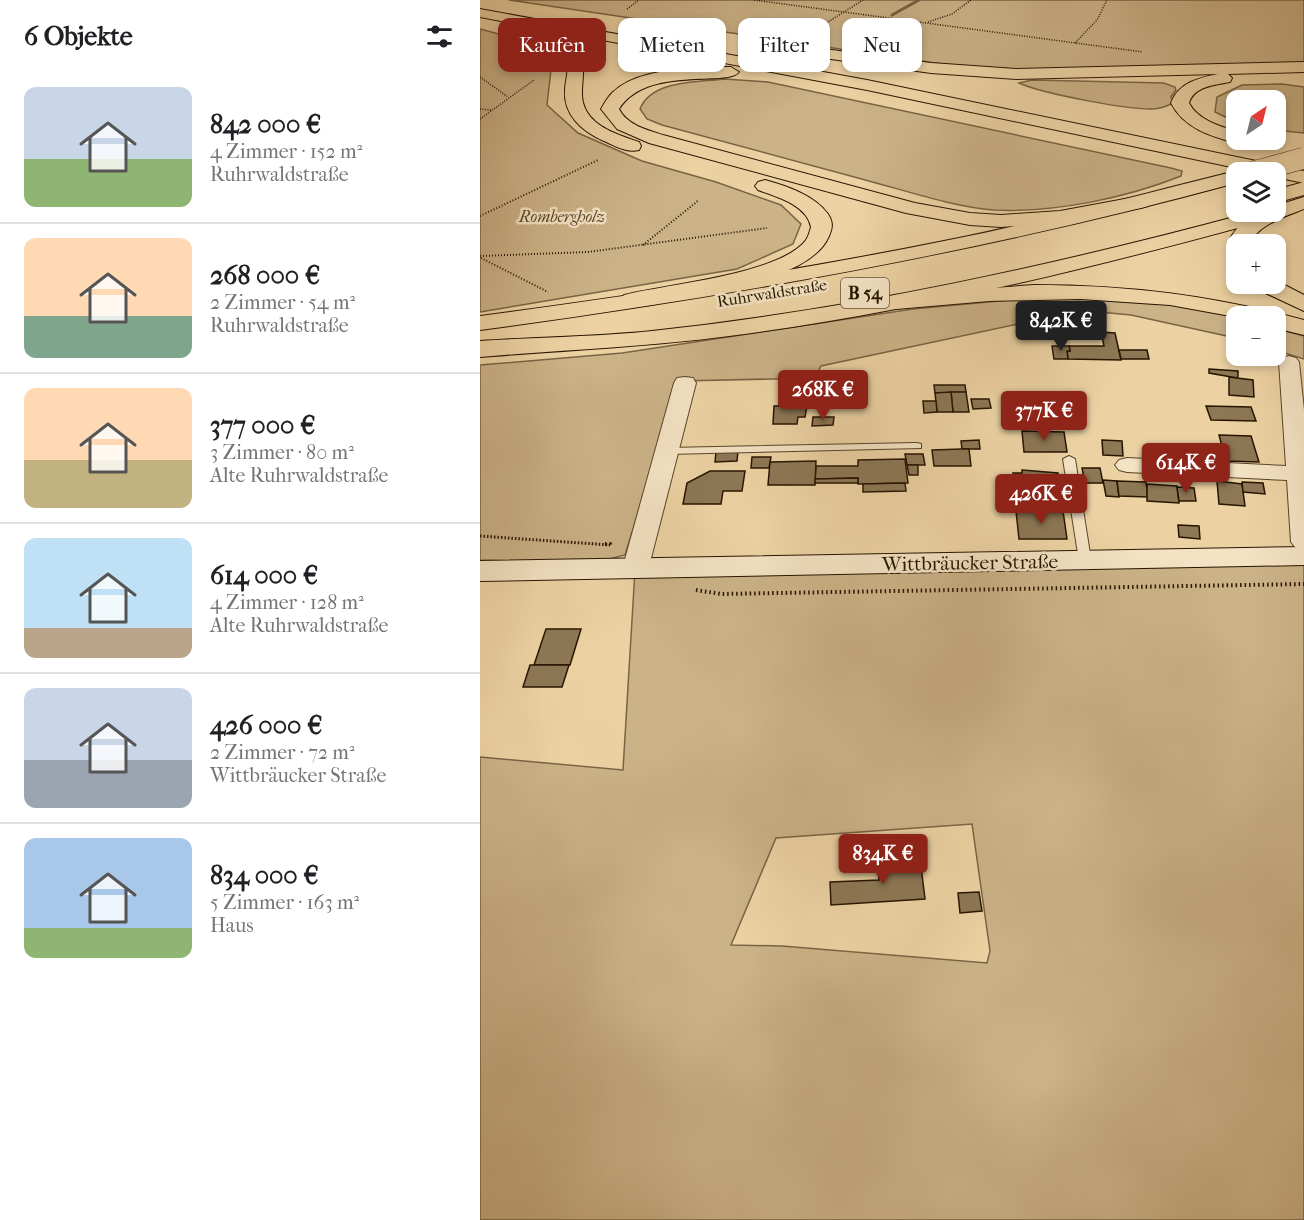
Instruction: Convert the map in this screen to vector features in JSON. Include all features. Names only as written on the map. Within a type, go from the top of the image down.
[{"type":"highway","points":[[480,4],[904,80],[1304,163]]},
{"type":"highway","points":[[480,13],[845,80],[1304,177]]},
{"type":"highway","points":[[561,17],[618,23]]},
{"type":"highway","points":[[480,20],[798,79],[1226,170]]},
{"type":"highway","points":[[480,20],[547,40],[567,52],[575,65],[574,106],[585,122],[600,133],[783,193],[807,205],[822,221],[822,230],[818,240],[810,249],[782,266],[728,281],[632,300]]},
{"type":"highway","points":[[988,88],[776,48],[931,68],[1016,74],[1304,68]]},
{"type":"highway","points":[[798,79],[722,71],[678,75],[634,86],[613,100],[610,109],[613,117],[622,125],[656,139],[942,215],[991,220],[1030,220],[1070,216],[1142,202]]},
{"type":"highway","points":[[1226,132],[1194,120],[1182,108],[1181,98],[1192,88],[1223,78],[1264,75],[1304,78]]},
{"type":"highway","points":[[1171,126],[1226,137]]},
{"type":"highway","points":[[1282,150],[1304,156]]},
{"type":"highway","points":[[1285,162],[1304,156]]},
{"type":"highway","points":[[1286,178],[1304,173]]},
{"type":"highway","points":[[480,323],[725,288],[893,259],[1062,223],[1226,180]]},
{"type":"highway","points":[[1286,186],[1303,195]]},
{"type":"highway","name":"Ruhrwaldstraße","points":[[483,343],[595,319],[812,288],[1026,245],[1226,195]]},
{"type":"highway","points":[[1286,196],[1303,195]]},
{"type":"highway","points":[[1286,205],[1303,195]]},
{"type":"highway","points":[[1244,234],[1260,221],[1303,195]]},
{"type":"highway","name":"B 54","points":[[483,343],[660,327],[826,300],[1042,256],[1226,210]]},
{"type":"highway","points":[[896,302],[1097,258],[1233,222]]},
{"type":"highway","points":[[483,343],[652,338],[896,302],[994,292],[1106,291],[1178,299],[1226,309]]},
{"type":"highway","points":[[1284,294],[1304,304]]},
{"type":"highway","points":[[1286,323],[1304,328]]},
{"type":"main road","name":"Wittbräucker Straße","points":[[480,572],[1304,556]]},
{"type":"street","points":[[1289,362],[1304,542]]},
{"type":"street","points":[[635,570],[685,383]]},
{"type":"street","points":[[1127,465],[1300,474]]},
{"type":"lane","points":[[667,451],[917,446]]},
{"type":"lane","points":[[1069,459],[1085,560]]},
{"type":"path","points":[[627,9],[639,0]]},
{"type":"path","points":[[754,0],[882,18]]},
{"type":"path","points":[[793,5],[801,0]]},
{"type":"path","points":[[830,21],[863,0]]},
{"type":"path","points":[[922,22],[932,22],[952,14],[972,0]]},
{"type":"path","points":[[1074,44],[1096,20],[1107,0]]},
{"type":"path","points":[[922,23],[1149,53]]},
{"type":"path","points":[[480,77],[508,97]]},
{"type":"path","points":[[480,120],[508,97],[534,80]]},
{"type":"path","points":[[480,110],[492,110]]},
{"type":"path","points":[[480,216],[598,160]]},
{"type":"path","points":[[643,246],[699,200]]},
{"type":"path","points":[[480,257],[538,256],[643,246],[767,228]]},
{"type":"path","points":[[480,257],[548,292]]},
{"type":"path","points":[[480,536],[610,544],[615,559],[635,570]]},
{"type":"path","points":[[689,589],[721,594],[1304,584]]},
{"type":"green space","points":[[509,0],[1304,0],[1304,63],[1046,70],[962,67],[922,61],[922,18],[842,18],[842,49],[830,47],[830,18],[738,18],[738,34],[726,32],[726,18],[631,18]]},
{"type":"green space","name":"Rombergholz","points":[[480,29],[498,34],[498,72],[551,72],[547,105],[578,133],[642,161],[716,182],[781,205],[801,224],[793,244],[737,269],[480,312]]},
{"type":"green space","points":[[725,79],[768,82],[1171,168],[1182,171],[1181,176],[1137,191],[1089,202],[1041,209],[994,210],[963,206],[931,198],[662,125],[647,119],[640,109],[654,92],[665,88],[690,82]]},
{"type":"green space","points":[[1032,80],[1164,83],[1175,87],[1176,90],[1171,97],[1173,103],[1167,106],[1149,109],[1132,108],[1067,97],[1019,83]]},
{"type":"green space","points":[[1282,84],[1304,87],[1304,133],[1286,131],[1286,90],[1232,90],[1242,85]]},
{"type":"green space","points":[[1226,93],[1226,117],[1215,112],[1217,97]]},
{"type":"green space","points":[[1065,295],[1129,300],[1226,315],[1226,336],[1131,315],[1099,312],[1041,319],[821,366],[815,378],[679,381],[625,555],[594,563],[480,560],[480,365],[622,353],[913,309]]},
{"type":"green space","points":[[1286,331],[1304,336],[1304,359],[1286,353]]},
{"type":"green space","points":[[1304,556],[1304,1220],[480,1220],[480,757],[623,770],[635,570]],"holes":[[[972,824],[990,951],[987,963],[782,946],[731,945],[776,838]]]},
{"type":"building","points":[[1101,332],[1115,333],[1121,360],[1068,359],[1069,346],[1104,346]]},
{"type":"building","points":[[1052,346],[1069,346],[1068,359],[1054,359]]},
{"type":"building","points":[[1119,350],[1147,350],[1149,359],[1121,359]]},
{"type":"building","points":[[1209,369],[1238,371],[1238,376],[1237,378],[1209,373]]},
{"type":"building","points":[[1229,377],[1253,380],[1254,397],[1229,395]]},
{"type":"building","points":[[934,385],[965,385],[966,392],[935,393]]},
{"type":"building","points":[[951,392],[966,392],[969,412],[953,412]]},
{"type":"building","points":[[951,392],[953,412],[937,412],[935,393]]},
{"type":"building","points":[[971,399],[989,399],[991,408],[973,409]]},
{"type":"building","points":[[780,400],[808,400],[805,417],[798,417],[797,424],[773,424],[774,406],[779,406]]},
{"type":"building","points":[[923,401],[936,401],[937,412],[924,413]]},
{"type":"building","points":[[1206,406],[1251,407],[1256,421],[1211,420]]},
{"type":"building","points":[[813,417],[834,417],[833,425],[812,426]]},
{"type":"building","points":[[1022,431],[1064,432],[1067,452],[1024,452]]},
{"type":"building","points":[[1219,435],[1251,436],[1259,462],[1226,461]]},
{"type":"building","points":[[979,440],[980,449],[962,449],[961,441]]},
{"type":"building","points":[[1102,440],[1122,441],[1123,456],[1103,455]]},
{"type":"building","points":[[969,449],[971,466],[934,466],[932,450]]},
{"type":"building","points":[[738,451],[737,461],[715,462],[716,452]]},
{"type":"building","points":[[905,454],[923,454],[925,465],[907,465]]},
{"type":"building","points":[[752,457],[771,457],[769,468],[751,468]]},
{"type":"building","points":[[905,459],[908,483],[858,484],[858,478],[815,479],[816,466],[858,466],[858,460]]},
{"type":"building","points":[[816,461],[815,485],[768,485],[770,462]]},
{"type":"building","points":[[907,465],[918,465],[918,475],[909,475]]},
{"type":"building","points":[[1082,468],[1100,468],[1103,483],[1085,483]]},
{"type":"building","points":[[1022,470],[1058,473],[1062,498],[1016,498],[1013,473],[1022,473]]},
{"type":"building","points":[[710,471],[745,471],[742,491],[723,491],[721,504],[683,504],[687,483]]},
{"type":"building","points":[[858,478],[858,483],[815,483],[815,479]]},
{"type":"building","points":[[1103,480],[1117,481],[1119,497],[1106,496]]},
{"type":"building","points":[[1117,481],[1146,482],[1148,497],[1119,496]]},
{"type":"building","points":[[1217,481],[1242,484],[1245,506],[1219,504]]},
{"type":"building","points":[[1242,482],[1263,483],[1265,494],[1243,492]]},
{"type":"building","points":[[905,483],[906,491],[863,492],[863,484]]},
{"type":"building","points":[[1147,484],[1177,486],[1179,503],[1147,501]]},
{"type":"building","points":[[1177,487],[1194,488],[1196,501],[1179,501]]},
{"type":"building","points":[[1026,509],[1063,511],[1067,539],[1019,539],[1016,511],[1026,511]]},
{"type":"building","points":[[1178,525],[1199,526],[1200,539],[1179,537]]},
{"type":"building","points":[[546,629],[581,629],[570,665],[534,665]]},
{"type":"building","points":[[530,665],[569,665],[562,687],[523,687]]},
{"type":"building","points":[[920,858],[925,899],[831,905],[830,882],[879,880],[877,860]]},
{"type":"building","points":[[979,892],[982,911],[960,913],[958,893]]},
{"type":"waterway","points":[[892,15],[919,0]]}]
